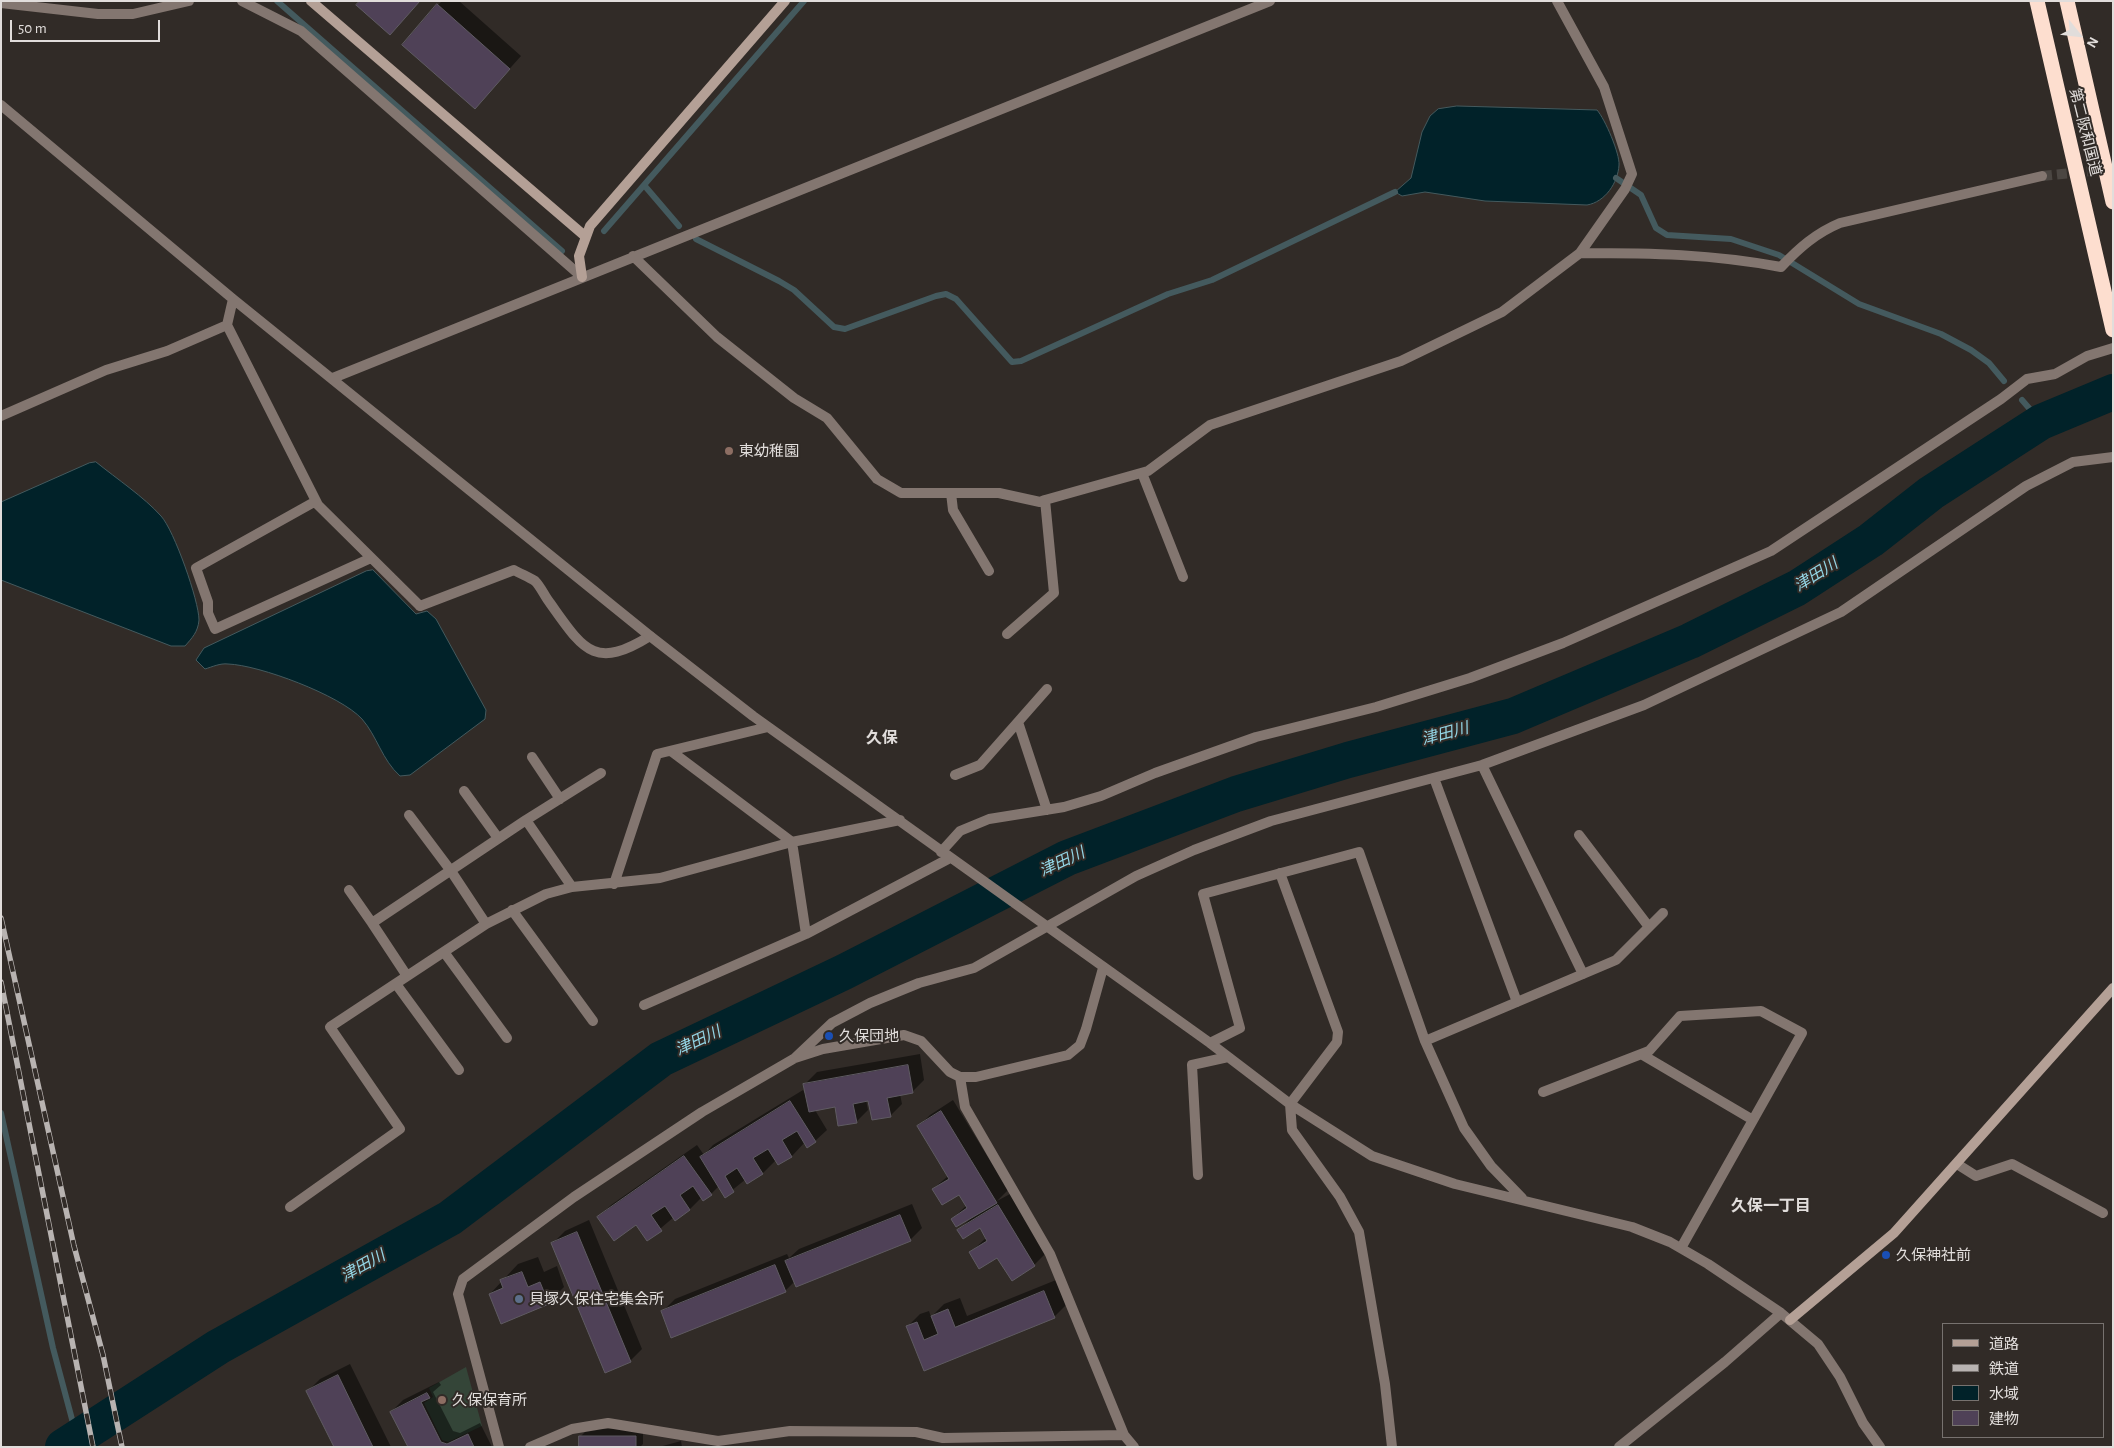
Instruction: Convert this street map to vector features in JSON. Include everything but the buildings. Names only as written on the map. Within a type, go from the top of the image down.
[{"type":"highway","name":"第二阪和国道","points":[[2037,1],[2113,330]]},
{"type":"highway","name":"第二阪和国道","points":[[2067,1],[2113,202]]},
{"type":"street","points":[[1,3],[98,14],[133,14],[189,1]]},
{"type":"street","points":[[242,1],[300,31],[582,277]]},
{"type":"street","points":[[311,1],[586,237]]},
{"type":"street","points":[[582,277],[579,256],[590,226],[785,1]]},
{"type":"street","points":[[333,378],[1270,1]]},
{"type":"street","points":[[633,256],[717,337],[794,398],[827,418],[877,478],[901,493],[999,493],[1040,502],[1148,471],[1210,425],[1401,361],[1502,312],[1580,253],[1626,189],[1632,174],[1604,87],[1557,1]]},
{"type":"street","points":[[1,105],[233,299],[650,636],[768,728],[900,820],[945,855],[1210,1043],[1290,1104],[1372,1156],[1455,1184],[1632,1227],[1681,1248],[1781,1313],[1818,1344],[1840,1377],[1863,1423],[1880,1447]]},
{"type":"street","points":[[1580,253],[1664,252],[1732,258],[1781,267],[1822,230],[1840,223],[2042,176]]},
{"type":"street","points":[[233,299],[227,325],[316,501],[420,606],[514,570],[534,581],[575,639],[595,653],[614,653],[628,649],[650,636]]},
{"type":"street","points":[[1,416],[106,370],[167,351],[227,325]]},
{"type":"street","points":[[644,1005],[806,934],[945,855],[960,831],[989,819],[1047,810],[1102,796],[1154,773],[1256,738],[1376,707],[1470,678],[1563,643],[1662,600],[1771,551],[1952,432],[2028,379],[2055,374],[2087,356],[2113,348]]},
{"type":"street","points":[[795,1058],[832,1022],[870,1003],[919,983],[974,968],[1136,876],[1194,850],[1271,821],[1482,765],[1644,705],[1841,612],[2026,486],[2073,462],[2113,457]]},
{"type":"street","points":[[1142,473],[1183,577]]},
{"type":"street","points":[[951,493],[953,510],[989,571]]},
{"type":"street","points":[[1007,634],[1054,593],[1044,500]]},
{"type":"street","points":[[316,501],[196,568],[208,602],[208,613],[215,629],[371,558]]},
{"type":"street","points":[[955,775],[980,765],[1047,688]]},
{"type":"street","points":[[1018,722],[1047,810]]},
{"type":"street","points":[[614,884],[657,754],[768,728]]},
{"type":"street","points":[[671,751],[792,842],[806,934]]},
{"type":"street","points":[[532,757],[560,799]]},
{"type":"street","points":[[1482,765],[1583,974]]},
{"type":"street","points":[[372,923],[498,838],[601,773]]},
{"type":"street","points":[[1434,778],[1517,1002]]},
{"type":"street","points":[[464,791],[498,838]]},
{"type":"street","points":[[409,815],[451,871],[486,924]]},
{"type":"street","points":[[526,820],[572,887]]},
{"type":"street","points":[[290,1207],[400,1129],[330,1027],[486,924],[546,894],[572,887],[660,878],[792,842],[900,820]]},
{"type":"street","points":[[1579,835],[1649,927]]},
{"type":"street","points":[[1210,1043],[1240,1028],[1203,894],[1359,852],[1425,1041],[1464,1128],[1492,1166],[1523,1199]]},
{"type":"street","points":[[1280,873],[1338,1032],[1337,1042],[1290,1104],[1292,1130],[1340,1197],[1359,1232],[1385,1384],[1392,1447]]},
{"type":"street","points":[[349,890],[408,976]]},
{"type":"street","points":[[512,910],[593,1021]]},
{"type":"street","points":[[1425,1041],[1616,960],[1663,913]]},
{"type":"street","points":[[444,952],[507,1038]]},
{"type":"street","points":[[499,1447],[458,1294],[463,1279],[574,1198],[702,1112],[795,1058],[823,1049],[904,1035],[921,1041],[950,1072],[960,1076],[976,1077],[1068,1055],[1080,1045],[1103,968]]},
{"type":"street","points":[[396,984],[459,1070]]},
{"type":"street","points":[[1790,1320],[1894,1234],[2113,988]]},
{"type":"street","points":[[1543,1092],[1650,1051],[1680,1016],[1761,1010],[1802,1033],[1681,1248]]},
{"type":"street","points":[[1641,1054],[1753,1120]]},
{"type":"street","points":[[1198,1175],[1192,1064],[1228,1057]]},
{"type":"street","points":[[960,1076],[965,1108],[1050,1254],[1124,1435],[1134,1447]]},
{"type":"street","points":[[1957,1164],[1976,1176],[2012,1164],[2103,1213]]},
{"type":"street","points":[[1619,1447],[1725,1362],[1781,1313]]},
{"type":"street","points":[[530,1447],[572,1429],[608,1423],[718,1440],[790,1431],[916,1432],[944,1438],[1124,1435]]},
{"type":"green space","points":[[466,1367],[482,1426],[448,1442],[442,1440],[424,1403],[433,1397],[429,1388]]},
{"type":"water","points":[[1457,106],[1597,110],[1604,121],[1619,160],[1618,172],[1613,185],[1605,196],[1587,205],[1485,201],[1425,192],[1402,196],[1395,192],[1411,178],[1422,132],[1430,116],[1438,109]]},
{"type":"water","points":[[96,462],[154,509],[161,516],[172,535],[190,582],[198,611],[199,620],[196,631],[185,646],[171,646],[1,580],[1,502],[89,463]]},
{"type":"water","points":[[373,570],[416,614],[427,611],[436,619],[486,710],[485,719],[410,775],[400,776],[394,770],[362,719],[336,700],[298,683],[259,670],[225,664],[205,669],[196,660],[204,648],[366,571]]},
{"type":"waterway","points":[[277,1],[562,251]]},
{"type":"waterway","points":[[604,231],[804,1]]},
{"type":"waterway","points":[[1616,178],[1641,195],[1656,228],[1667,235],[1731,239],[1779,255],[1859,304],[1941,334],[1971,350],[1989,363],[2004,381]]},
{"type":"waterway","points":[[644,185],[679,226]]},
{"type":"waterway","points":[[696,239],[794,290],[834,327],[845,329],[946,294],[956,299],[1012,362],[1021,361],[1168,294],[1212,280],[1395,192]]},
{"type":"waterway","name":"津田川","points":[[63,1447],[218,1347],[450,1218],[661,1059],[844,972],[1067,858],[1236,794],[1348,760],[1513,716],[1690,641],[1797,588],[1871,540],[1931,493],[2041,422],[2113,392]]},
{"type":"waterway","points":[[2022,400],[2041,422]]},
{"type":"waterway","points":[[1,1113],[53,1348],[77,1438]]},
{"type":"tunnel","points":[[2042,176],[2111,169]]},
{"type":"railway","points":[[1,918],[74,1246],[103,1355],[122,1447]]},
{"type":"railway","points":[[1,982],[93,1447]]},
{"type":"place","name":"東幼稚園","points":[[729,451]]},
{"type":"place","name":"久保団地","points":[[829,1036]]},
{"type":"place","name":"久保神社前","points":[[1886,1255]]},
{"type":"place","name":"貝塚久保住宅集会所","points":[[519,1299]]},
{"type":"place","name":"久保保育所","points":[[442,1400]]},
{"type":"district","name":"久保","points":[[882,738]]},
{"type":"district","name":"久保一丁目","points":[[1771,1206]]}]
